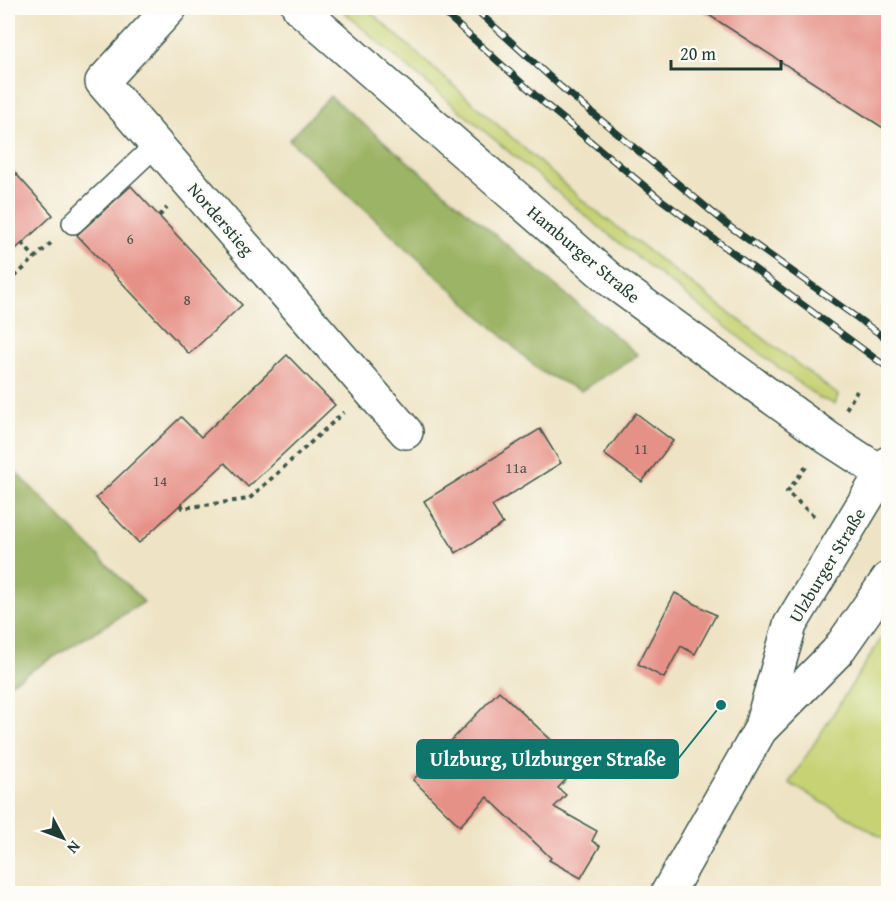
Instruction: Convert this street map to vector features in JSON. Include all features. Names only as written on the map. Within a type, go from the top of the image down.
[{"type":"main road","name":"Norderstieg","points":[[170,8],[102,82],[406,432]]},
{"type":"main road","name":"Hamburger Straße","points":[[299,8],[614,282],[828,438],[886,471]]},
{"type":"main road","name":"Ulzburger Straße","points":[[667,894],[760,730],[790,625],[886,471]]},
{"type":"main road","name":"Ulzburger Straße","points":[[760,730],[837,652],[888,579]]},
{"type":"lane","points":[[73,223],[156,145]]},
{"type":"path","points":[[8,283],[73,223]]},
{"type":"path","points":[[22,243],[35,258]]},
{"type":"path","points":[[181,504],[183,508],[249,499],[368,390]]},
{"type":"green space","points":[[340,8],[366,8],[589,206],[838,395],[835,404],[819,398],[593,222]]},
{"type":"green space","points":[[330,96],[638,355],[581,391],[540,371],[289,140]]},
{"type":"green space","points":[[8,464],[144,602],[8,685]]},
{"type":"green space","points":[[888,628],[888,841],[789,783]]},
{"type":"building","points":[[698,8],[888,8],[888,131]]},
{"type":"building","points":[[8,165],[53,215],[8,256]]},
{"type":"building","points":[[131,186],[242,305],[189,354],[77,235]]},
{"type":"building","points":[[287,355],[335,405],[248,487],[225,463],[139,543],[96,498],[181,417],[201,437]]},
{"type":"building","points":[[636,413],[673,441],[642,482],[604,454]]},
{"type":"building","points":[[540,429],[561,463],[492,506],[503,524],[456,553],[424,501]]},
{"type":"building","points":[[675,593],[716,615],[695,654],[681,646],[664,678],[638,664]]},
{"type":"building","points":[[499,691],[579,766],[558,788],[566,795],[554,807],[597,831],[592,841],[600,846],[581,878],[549,860],[551,858],[487,797],[460,826],[413,780]]},
{"type":"railway","points":[[439,8],[544,103],[659,198],[888,368]]},
{"type":"railway","points":[[474,8],[561,87],[729,226],[888,340]]},
{"type":"place","name":"Ulzburg, Ulzburger Straße","points":[[721,705]]}]
